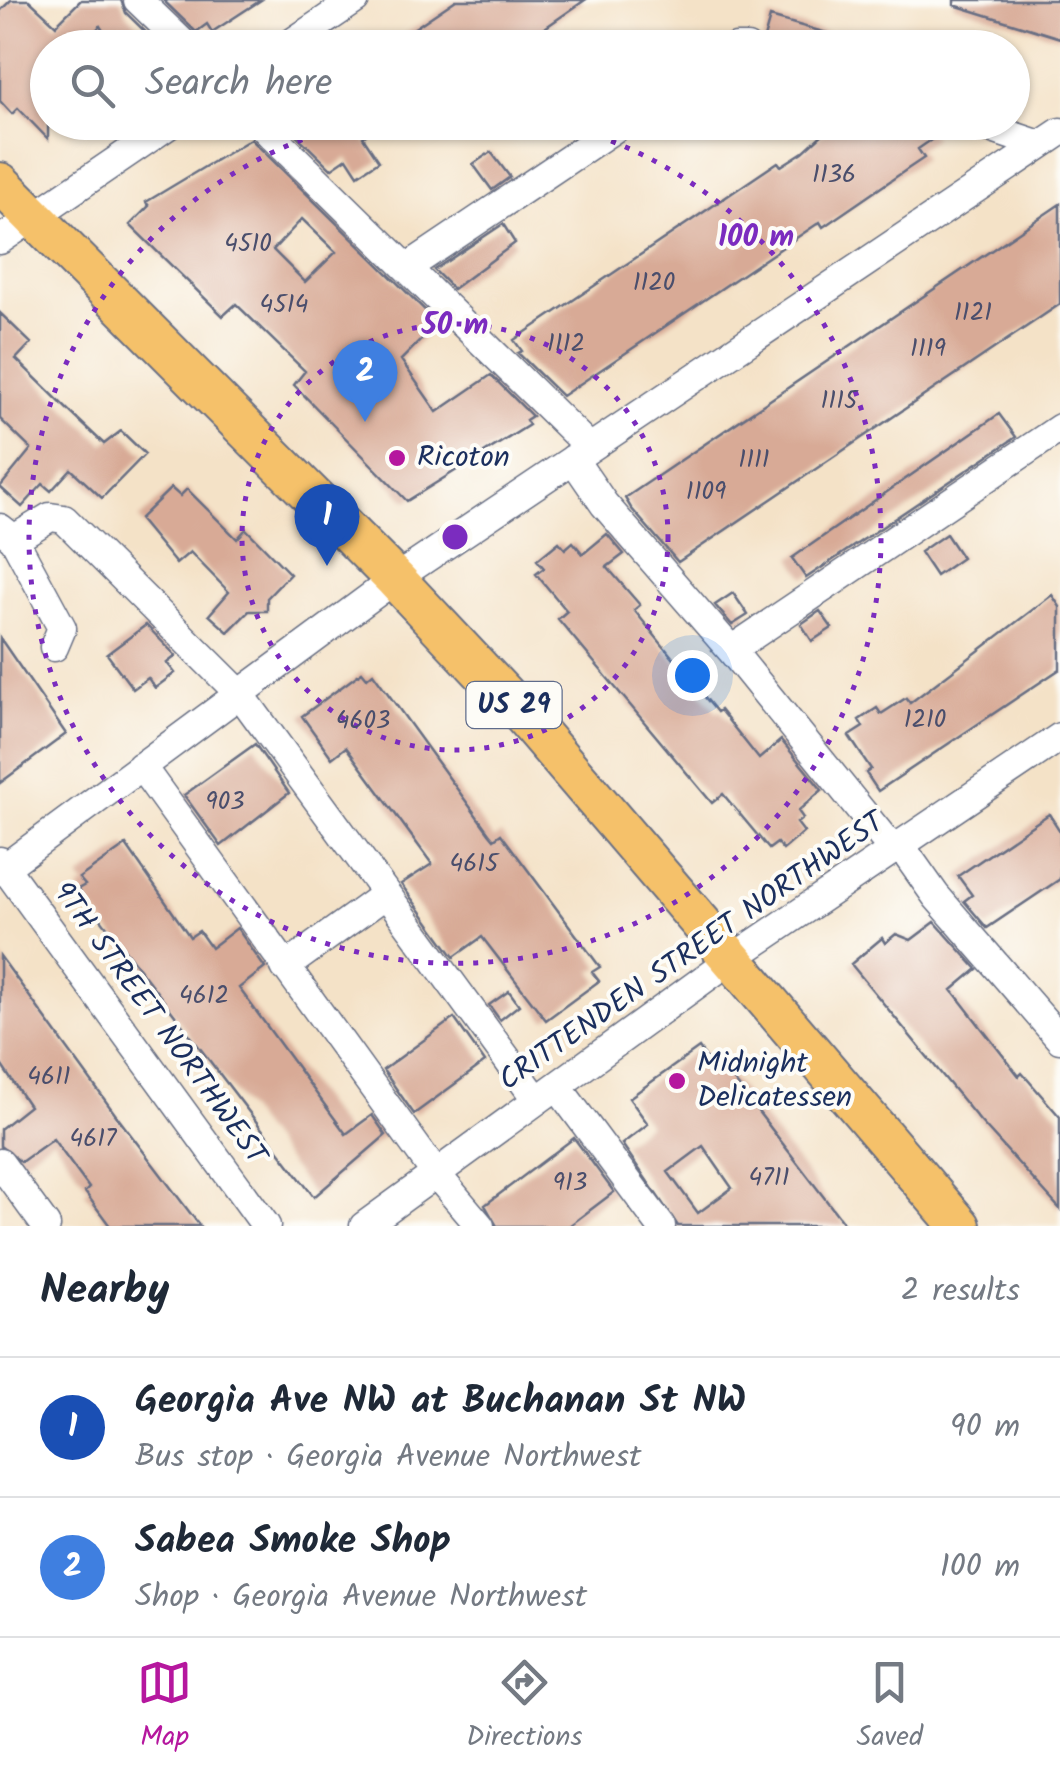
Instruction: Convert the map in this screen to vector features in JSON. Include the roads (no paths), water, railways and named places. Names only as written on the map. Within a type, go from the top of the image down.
[{"type":"highway","name":"US 29","points":[[0,183],[395,579],[524,715],[960,1226]]},
{"type":"street","points":[[138,0],[169,30]]},
{"type":"street","points":[[310,30],[354,0]]},
{"type":"street","points":[[2,866],[395,579],[1050,138]]},
{"type":"street","points":[[0,240],[145,140]]},
{"type":"street","points":[[277,140],[408,267],[581,454],[604,504],[1060,1039]]},
{"type":"street","points":[[408,267],[597,140]]},
{"type":"street","points":[[732,650],[1060,428]]},
{"type":"street","points":[[54,646],[62,628],[57,611],[7,534],[50,517],[64,520],[240,694],[386,894],[547,1093],[662,1226]]},
{"type":"street","name":"CRITTENDEN STREET NORTHWEST","points":[[364,1226],[733,958],[1060,737]]},
{"type":"street","points":[[141,766],[436,1174],[480,1226]]},
{"type":"street","name":"9TH STREET NORTHWEST","points":[[2,866],[266,1226]]},
{"type":"street","points":[[286,967],[386,894]]},
{"type":"street","points":[[3,1174],[46,1226]]},
{"type":"place","name":"Sabea Smoke Shop","points":[[365,422]]},
{"type":"place","name":"Ricoton","points":[[397,458]]},
{"type":"place","name":"Georgia Ave NW at Buchanan St NW","points":[[327,566]]},
{"type":"place","name":"Midnight Delicatessen","points":[[677,1081]]}]
